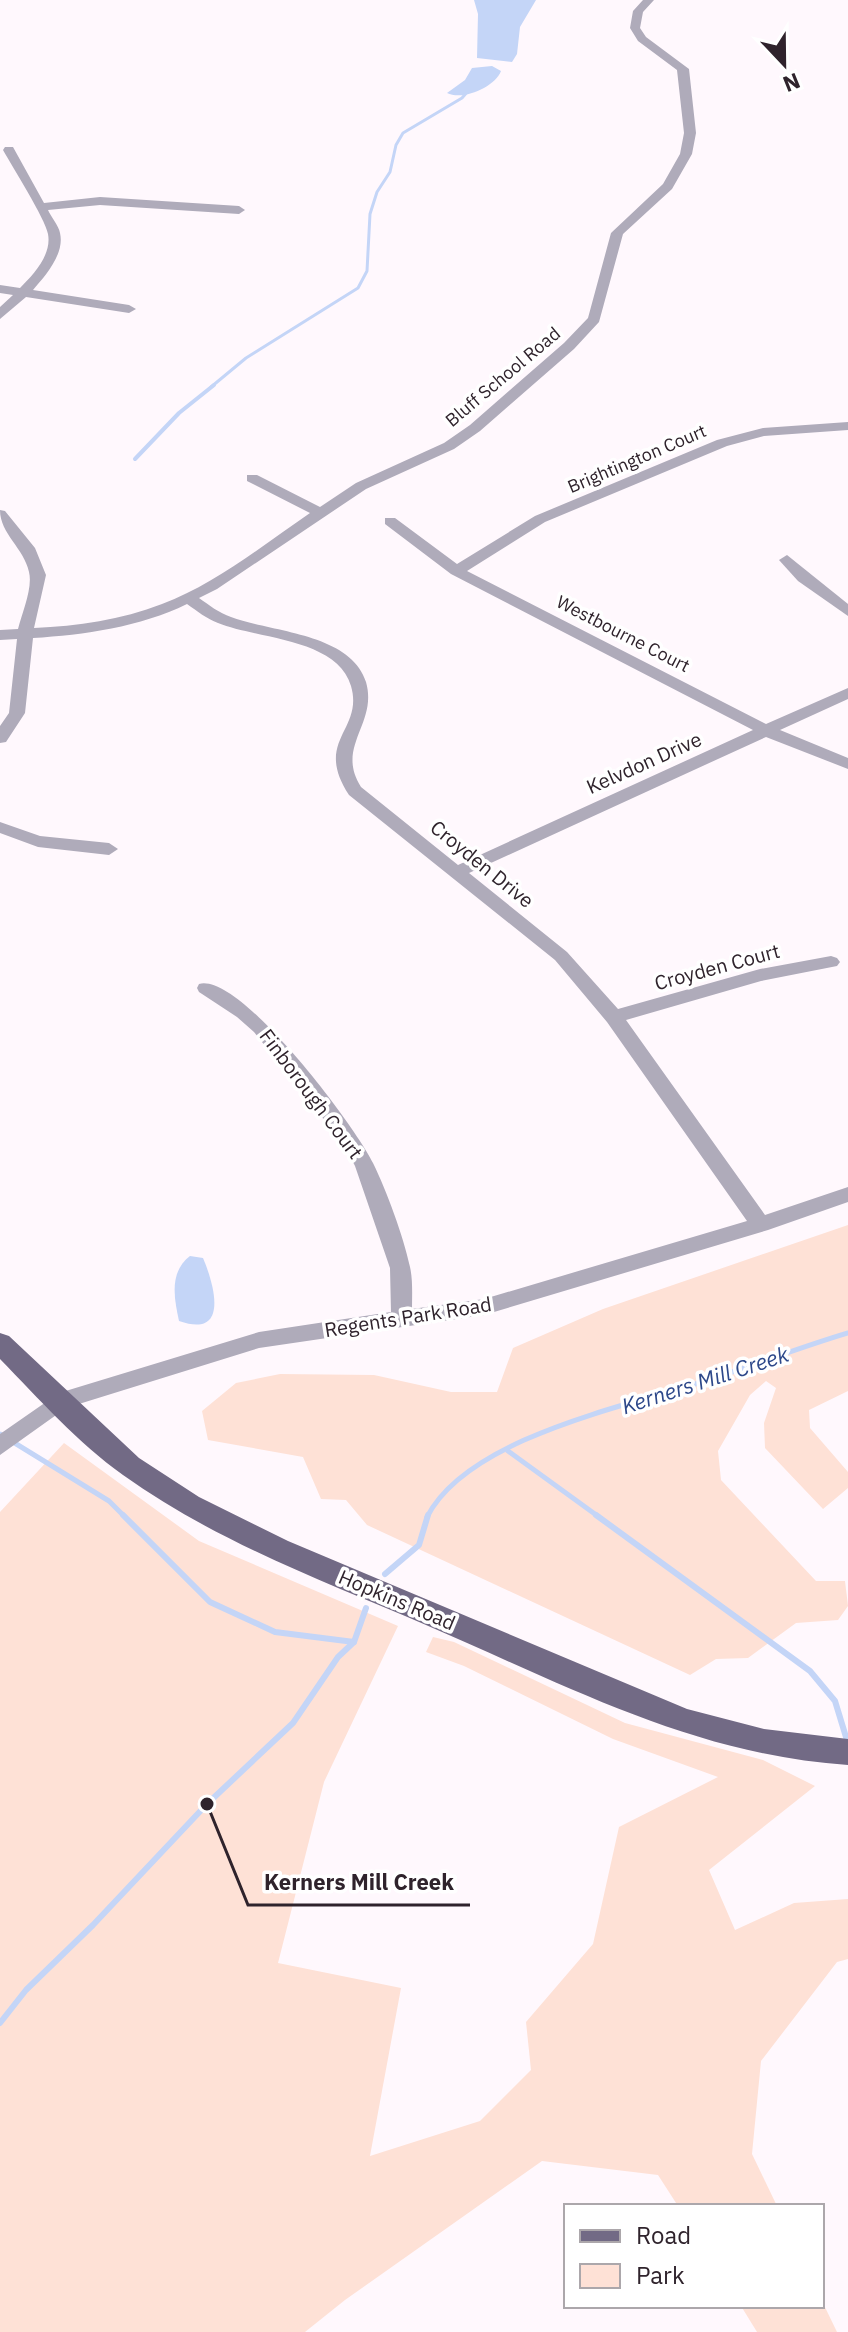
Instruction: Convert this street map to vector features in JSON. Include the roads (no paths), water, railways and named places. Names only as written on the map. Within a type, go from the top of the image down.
[{"type":"main road","name":"Hopkins Road","points":[[0,1343],[130,1466],[189,1505],[278,1549],[682,1721],[728,1736],[790,1749],[848,1752]]},
{"type":"street","name":"Bluff School Road","points":[[0,635],[111,625],[189,599],[361,486],[462,438],[569,346],[594,319],[617,233],[668,186],[679,169],[689,143],[683,69],[642,39],[635,28],[638,11],[649,0]]},
{"type":"street","points":[[0,315],[49,263],[53,253],[54,233],[9,150]]},
{"type":"street","points":[[41,207],[100,201],[239,210]]},
{"type":"street","points":[[0,289],[129,309]]},
{"type":"street","name":"Brightington Court","points":[[456,571],[540,519],[722,443],[763,432],[848,426]]},
{"type":"street","points":[[252,478],[319,512]]},
{"type":"street","points":[[0,514],[27,548],[38,575],[25,635],[17,713],[0,738]]},
{"type":"street","name":"Westbourne Court","points":[[390,521],[456,571],[767,731],[848,764]]},
{"type":"street","points":[[787,560],[803,578],[848,611]]},
{"type":"street","name":"Croyden Drive","points":[[189,599],[225,621],[309,641],[341,660],[361,692],[353,728],[341,758],[347,780],[355,791],[561,956],[614,1017],[761,1225]]},
{"type":"street","name":"Kelvdon Drive","points":[[457,872],[848,693]]},
{"type":"street","points":[[0,827],[38,841],[109,849]]},
{"type":"street","name":"Croyden Court","points":[[614,1017],[760,975],[831,962]]},
{"type":"street","name":"Finborough Court","points":[[206,988],[244,1012],[261,1027],[353,1142],[393,1242],[400,1268],[402,1318]]},
{"type":"street","name":"Regents Park Road","points":[[0,1446],[59,1402],[259,1340],[497,1304],[761,1225],[848,1194]]},
{"type":"water","points":[[474,0],[536,0],[520,27],[517,54],[512,62],[477,58],[478,14]]},
{"type":"water","points":[[492,66],[501,71],[485,87],[470,94],[447,93],[465,80],[472,68]]},
{"type":"water","points":[[190,1256],[203,1258],[214,1294],[212,1316],[206,1322],[195,1325],[179,1321],[175,1295],[179,1270]]},
{"type":"waterway","points":[[211,387],[246,358],[358,288],[367,271],[370,214],[377,192],[390,172],[396,145],[403,133],[462,98],[468,91]]},
{"type":"waterway","points":[[135,459],[179,413],[214,385]]},
{"type":"waterway","name":"Kerners Mill Creek","points":[[428,1516],[448,1489],[477,1466],[513,1445],[553,1428],[848,1333]]},
{"type":"waterway","points":[[0,1434],[109,1501],[210,1602],[275,1632],[354,1642]]},
{"type":"waterway","points":[[508,1451],[599,1517]]},
{"type":"waterway","points":[[596,1515],[810,1671],[835,1701],[846,1737]]},
{"type":"waterway","name":"Kerners Mill Creek","points":[[385,1574],[419,1545],[428,1516]]},
{"type":"waterway","name":"Kerners Mill Creek","points":[[354,1642],[366,1608]]},
{"type":"waterway","name":"Kerners Mill Creek","points":[[0,2023],[26,1990],[93,1925],[207,1804],[293,1723],[338,1657],[354,1642]]},
{"type":"place","name":"Kerners Mill Creek","points":[[207,1804]]}]
